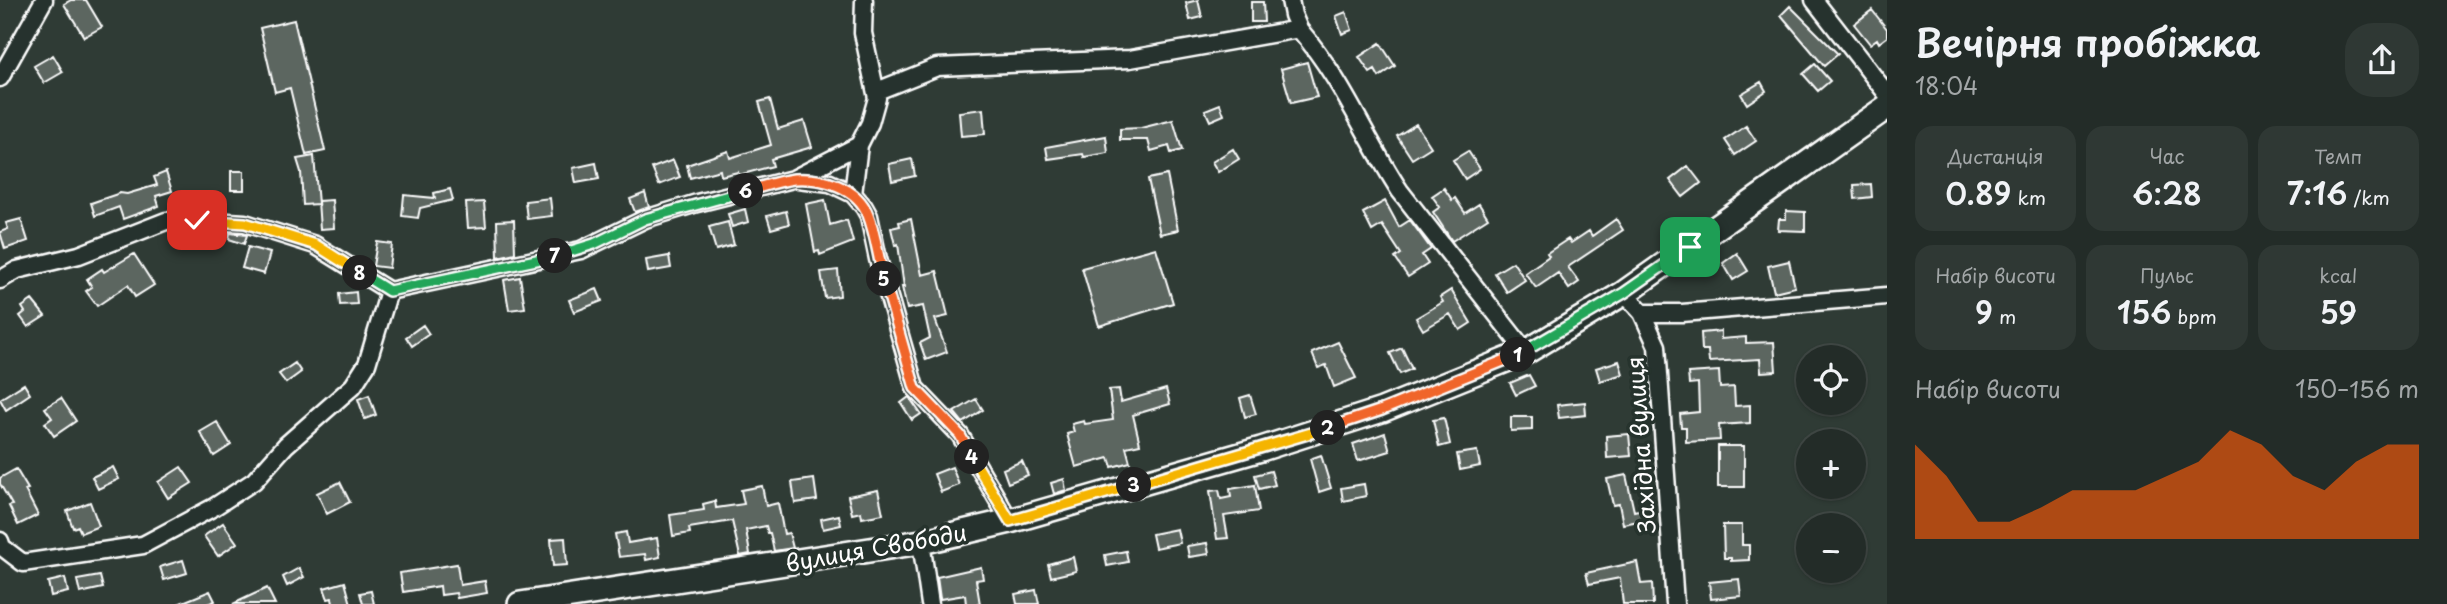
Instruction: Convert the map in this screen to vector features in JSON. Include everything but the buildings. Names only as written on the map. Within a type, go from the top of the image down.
[{"type":"street","points":[[0,79],[44,0]]},
{"type":"street","points":[[853,194],[859,145],[870,123],[877,91],[863,33],[864,0]]},
{"type":"street","points":[[1290,0],[1299,29],[1343,89],[1383,166],[1411,206],[1436,234],[1526,352]]},
{"type":"street","points":[[1814,0],[1887,94]]},
{"type":"street","points":[[877,91],[937,67],[1130,58],[1299,29]]},
{"type":"street","name":"вулиця Свободи","points":[[520,604],[921,542],[1010,521],[1261,449],[1382,410],[1526,352],[1624,293],[1887,107]]},
{"type":"street","points":[[0,280],[17,270],[79,255],[166,221],[197,220],[245,223],[316,245],[389,291],[581,250],[645,219],[793,179],[859,145]]},
{"type":"street","points":[[793,179],[830,183],[853,194],[869,216],[878,259],[915,388],[960,435],[1010,521]]},
{"type":"street","points":[[0,541],[2,547],[23,563],[143,545],[224,501],[254,481],[286,445],[353,386],[367,363],[389,291]]},
{"type":"street","name":"Західна вулиця","points":[[1624,293],[1642,313],[1657,346],[1675,604]]},
{"type":"street","points":[[1642,313],[1682,313],[1887,296]]},
{"type":"street","points":[[921,542],[930,604]]},
{"type":"route","points":[[197,220],[245,223],[316,245],[389,291],[581,250],[645,219],[793,179],[830,183],[853,194],[869,216],[878,259],[915,388],[960,435],[1010,521],[1261,449],[1382,410],[1526,352],[1624,293],[1690,247]]}]
